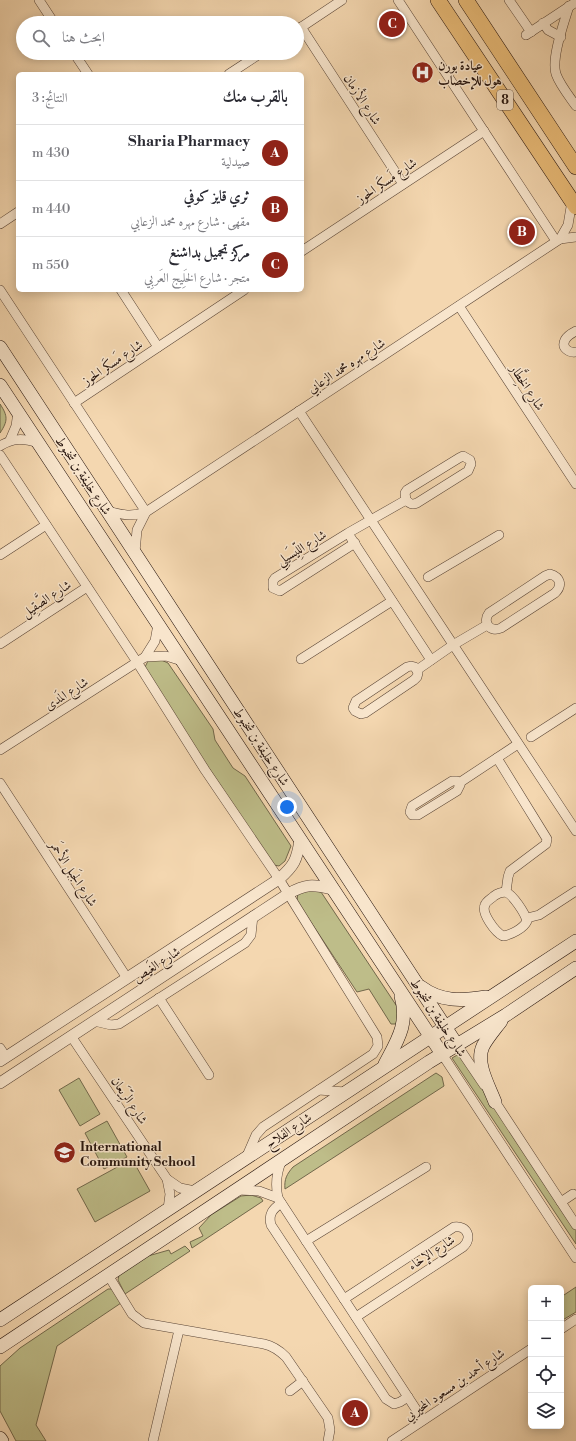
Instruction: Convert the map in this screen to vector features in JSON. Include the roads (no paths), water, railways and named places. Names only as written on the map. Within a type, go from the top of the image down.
[{"type":"highway","name":"8","points":[[438,0],[574,204]]},
{"type":"highway","name":"8","points":[[466,0],[576,167]]},
{"type":"main road","name":"شارع خليفة بن شخبوط","points":[[0,347],[457,1045]]},
{"type":"main road","name":"شارع خليفة بن شخبوط","points":[[0,385],[400,993],[442,1054]]},
{"type":"main road","name":"شارع الفلاح","points":[[0,1320],[576,940]]},
{"type":"main road","name":"شارع الفلاح","points":[[0,1347],[442,1054],[506,1015],[576,968]]},
{"type":"main road","points":[[417,983],[435,995],[445,999],[458,1001],[492,996]]},
{"type":"main road","points":[[384,1066],[403,1026],[404,1005],[400,993]]},
{"type":"main road","points":[[495,1102],[483,1070],[481,1051],[487,1039],[506,1015]]},
{"type":"street","points":[[39,0],[49,16]]},
{"type":"street","points":[[304,26],[342,0]]},
{"type":"street","points":[[398,0],[558,240],[568,224],[574,204]]},
{"type":"street","points":[[509,0],[528,33],[573,4]]},
{"type":"street","points":[[573,4],[554,60],[556,73],[576,106]]},
{"type":"street","points":[[543,24],[548,30],[561,37]]},
{"type":"street","name":"شارع الأزمان","points":[[304,36],[403,184]]},
{"type":"street","points":[[79,60],[87,72]]},
{"type":"street","points":[[232,72],[250,60]]},
{"type":"street","name":"شارع مَسكَر الحوز","points":[[304,251],[484,131]]},
{"type":"street","points":[[0,224],[16,213]]},
{"type":"street","name":"شارع مهره محمد الزعابي","points":[[108,511],[126,516],[136,516],[146,512],[558,240],[576,237]]},
{"type":"street","points":[[0,290],[146,512]]},
{"type":"street","points":[[122,292],[158,347]]},
{"type":"street","name":"شارع مَسكَر الحوز","points":[[74,403],[241,292]]},
{"type":"street","name":"شارع الخِطَّار","points":[[459,306],[576,484]]},
{"type":"street","points":[[576,331],[568,336],[564,343],[567,350],[576,352]]},
{"type":"street","points":[[298,411],[576,831]]},
{"type":"street","points":[[10,440],[16,426],[18,412]]},
{"type":"street","points":[[0,446],[10,440],[24,440],[38,443]]},
{"type":"street","points":[[0,455],[87,587],[141,660],[205,770],[279,879],[378,1041],[374,1054],[263,1127],[256,1135],[246,1158]]},
{"type":"street","name":"شارع اللِّيسَيلِي","points":[[463,456],[470,460],[471,464],[468,471],[417,503],[413,504],[406,500],[405,493],[407,490],[463,456]]},
{"type":"street","name":"شارع اللِّيسَيلِي","points":[[354,543],[280,591],[273,588],[272,581],[275,578],[348,533],[406,500]]},
{"type":"street","name":"شارع مهره محمد الزعابي","points":[[135,552],[137,530],[146,512]]},
{"type":"street","points":[[0,556],[46,525]]},
{"type":"street","points":[[348,533],[431,660]]},
{"type":"street","points":[[428,577],[499,535]]},
{"type":"street","points":[[550,574],[559,579],[559,589],[555,593],[501,628],[495,630],[487,625],[486,618],[489,613],[545,576],[550,574]]},
{"type":"street","name":"شارع الصَّقِيل","points":[[0,644],[87,587]]},
{"type":"street","points":[[301,659],[392,601]]},
{"type":"street","name":"شارع المَدى","points":[[0,750],[141,660],[155,641],[158,624]]},
{"type":"street","points":[[418,670],[415,667],[407,667],[356,701],[353,708],[358,714],[365,713],[414,680],[417,677],[418,670],[431,660],[487,625]]},
{"type":"street","name":"شارع المَدى","points":[[141,660],[166,656],[182,661]]},
{"type":"street","points":[[531,737],[576,708]]},
{"type":"street","points":[[459,783],[518,744]]},
{"type":"street","points":[[497,758],[547,839],[546,844],[510,871],[506,892]]},
{"type":"street","points":[[455,781],[459,783],[460,788],[457,791],[418,815],[415,816],[410,812],[412,806],[450,782],[455,781]]},
{"type":"street","name":"شارع الجَبل الأحمَر","points":[[0,783],[127,978]]},
{"type":"street","name":"شارع الغَيص","points":[[2,1055],[127,978],[279,879],[289,871],[295,862],[300,840]]},
{"type":"street","name":"شارع الغَيص","points":[[0,1082],[299,887],[309,885],[332,889]]},
{"type":"street","points":[[527,918],[539,915],[576,891]]},
{"type":"street","points":[[506,892],[511,894],[527,918],[525,924],[508,935],[503,936],[497,932],[484,913],[484,908],[486,902],[500,893],[506,892]]},
{"type":"street","points":[[94,1021],[116,1025],[245,942],[250,935],[253,916]]},
{"type":"street","points":[[159,998],[208,1075]]},
{"type":"street","name":"شارع الرِّيَعان","points":[[71,1036],[167,1180],[170,1194],[168,1209]]},
{"type":"street","name":"شارع خليفة بن شخبوط","points":[[457,1045],[576,1225]]},
{"type":"street","name":"شارع خليفة بن شخبوط","points":[[442,1054],[576,1258]]},
{"type":"street","points":[[319,1090],[345,1092]]},
{"type":"street","points":[[282,1160],[276,1179],[280,1201],[423,1420]]},
{"type":"street","points":[[306,1241],[426,1167]]},
{"type":"street","name":"شارع الرِّيَعان","points":[[167,1180],[180,1188],[195,1191]]},
{"type":"street","points":[[238,1190],[259,1191],[280,1201]]},
{"type":"street","points":[[561,1202],[572,1194]]},
{"type":"street","points":[[280,1201],[271,1212],[271,1225],[386,1399],[394,1404],[408,1397]]},
{"type":"street","name":"شارع الإخاء","points":[[344,1298],[454,1227],[461,1227],[467,1231],[469,1238],[468,1242],[463,1247],[356,1317]]},
{"type":"street","points":[[108,1275],[132,1314],[140,1321],[148,1325],[270,1346],[281,1352],[328,1418],[330,1430],[328,1441]]},
{"type":"street","points":[[564,1327],[576,1319]]},
{"type":"street","points":[[153,1441],[179,1330]]},
{"type":"street","name":"شارع أحمد بن مسعود المحيربي","points":[[392,1441],[528,1351]]},
{"type":"street","points":[[290,1391],[302,1381]]},
{"type":"place","name":"مركز تجميل بداشنغ","points":[[392,24]]},
{"type":"place","name":"عيادة بورن هول للإخصاب","points":[[422,72]]},
{"type":"place","name":"ثري قايز كوفي","points":[[522,232]]},
{"type":"place","name":"International Community School","points":[[65,1153]]},
{"type":"place","name":"Sharia Pharmacy","points":[[355,1413]]}]
